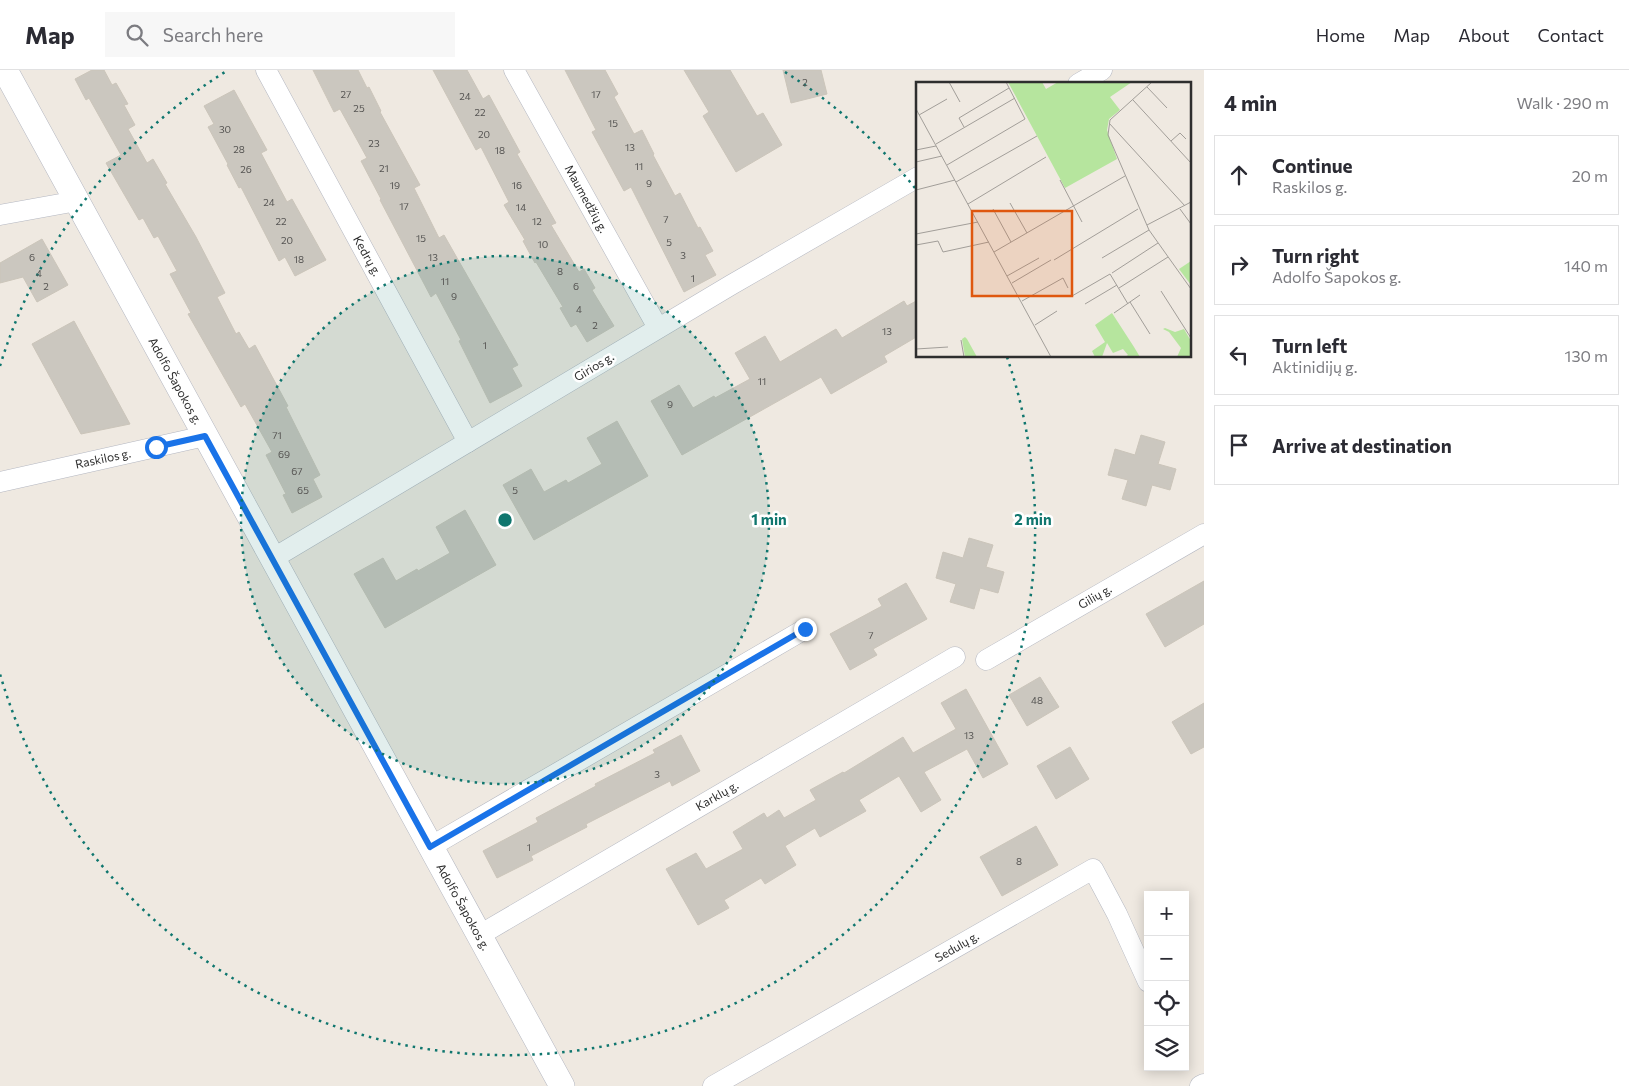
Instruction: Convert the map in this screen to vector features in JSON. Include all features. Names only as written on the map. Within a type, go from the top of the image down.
[{"type":"street","name":"Adolfo Šapokos g.","points":[[5,70],[478,936],[562,1086]]},
{"type":"street","name":"Kedrų g.","points":[[266,70],[468,442]]},
{"type":"street","name":"Maumedžių g.","points":[[514,70],[658,328]]},
{"type":"street","points":[[1081,82],[1102,70]]},
{"type":"street","name":"Girios g.","points":[[272,559],[658,328],[916,178]]},
{"type":"street","points":[[0,216],[77,201]]},
{"type":"street","name":"Raskilos g.","points":[[0,482],[205,436]]},
{"type":"street","name":"Gilių g.","points":[[986,660],[1204,534]]},
{"type":"street","points":[[430,847],[805,629]]},
{"type":"street","name":"Karklų g.","points":[[478,936],[955,657]]},
{"type":"street","name":"Sedulų g.","points":[[713,1086],[1093,869],[1117,914],[1148,981]]},
{"type":"street","points":[[1200,1086],[1204,1084]]},
{"type":"building","points":[[92,70],[104,70],[112,85],[116,83],[128,104],[124,105],[135,125],[128,129],[147,163],[153,159],[167,183],[165,184],[196,237],[225,293],[217,297],[236,334],[239,332],[249,349],[255,345],[288,406],[286,407],[320,475],[313,479],[322,497],[292,513],[283,495],[286,494],[266,455],[272,452],[245,404],[241,407],[188,314],[191,313],[170,274],[177,271],[158,236],[154,238],[143,218],[139,220],[106,163],[121,155],[89,98],[86,100],[75,79]]},
{"type":"building","points":[[313,70],[358,70],[367,88],[369,87],[380,112],[420,185],[414,188],[439,238],[444,235],[518,365],[512,368],[522,386],[490,403],[459,341],[461,340],[436,293],[431,297],[380,200],[361,161],[367,158],[340,109],[334,112]]},
{"type":"building","points":[[433,70],[467,70],[483,99],[489,95],[520,152],[517,154],[556,223],[551,225],[579,272],[584,269],[595,288],[592,290],[614,326],[587,342],[576,324],[571,327],[560,308],[563,307],[535,263],[523,241],[525,240],[504,205],[509,202],[481,147],[476,150]]},
{"type":"building","points":[[565,70],[605,70],[618,94],[614,97],[634,134],[642,130],[675,196],[680,193],[698,228],[700,227],[713,251],[705,255],[716,275],[684,292],[631,187],[624,191],[592,132],[596,130]]},
{"type":"building","points":[[684,70],[730,70],[757,116],[763,113],[782,145],[736,172],[703,116],[709,112]]},
{"type":"building","points":[[783,70],[821,70],[827,94],[791,103]]},
{"type":"building","points":[[234,90],[267,150],[261,153],[287,202],[292,199],[326,260],[295,276],[285,257],[279,261],[208,127],[214,124],[204,106]]},
{"type":"building","points":[[42,239],[68,285],[37,302],[23,277],[0,283],[0,263]]},
{"type":"building","points":[[904,301],[907,306],[916,301],[916,337],[884,356],[887,362],[831,394],[821,377],[682,455],[651,401],[679,385],[693,408],[750,379],[735,353],[765,336],[780,362],[836,329],[842,338]]},
{"type":"building","points":[[74,321],[130,424],[81,434],[32,344]]},
{"type":"building","points":[[617,421],[648,476],[534,540],[503,485],[531,469],[544,492],[566,480],[568,483],[602,464],[587,438]]},
{"type":"building","points":[[1141,435],[1165,442],[1158,464],[1176,469],[1170,490],[1152,485],[1146,506],[1122,499],[1128,480],[1108,475],[1115,449],[1135,455]]},
{"type":"building","points":[[465,510],[496,565],[385,628],[354,574],[383,558],[396,581],[450,553],[436,527]]},
{"type":"building","points":[[969,538],[993,545],[986,567],[1004,572],[998,593],[980,588],[974,609],[950,602],[956,584],[936,578],[943,552],[963,558]]},
{"type":"building","points":[[1204,581],[1204,624],[1165,647],[1146,614]]},
{"type":"building","points":[[906,583],[927,619],[873,649],[877,655],[850,670],[830,634],[882,606],[878,599]]},
{"type":"building","points":[[1040,677],[1059,707],[1027,726],[1009,695]]},
{"type":"building","points":[[966,689],[1008,764],[983,778],[967,749],[924,772],[941,800],[921,812],[899,776],[859,800],[866,811],[820,837],[815,828],[785,846],[796,865],[765,884],[761,878],[724,900],[729,908],[698,925],[666,869],[696,853],[706,869],[743,849],[733,832],[764,813],[767,818],[779,810],[784,818],[816,800],[810,790],[844,773],[903,737],[913,753],[956,729],[941,703]]},
{"type":"building","points":[[1204,703],[1204,747],[1191,754],[1172,722]]},
{"type":"building","points":[[681,735],[700,771],[672,786],[670,781],[586,824],[587,827],[531,856],[533,860],[497,878],[483,851],[538,822],[536,818],[596,786],[595,784],[655,753],[653,750]]},
{"type":"building","points":[[1070,747],[1089,779],[1056,799],[1037,766]]},
{"type":"building","points":[[1036,826],[1058,865],[1002,896],[980,857]]},
{"type":"route","points":[[156,447],[205,436],[430,847],[805,629]]}]
